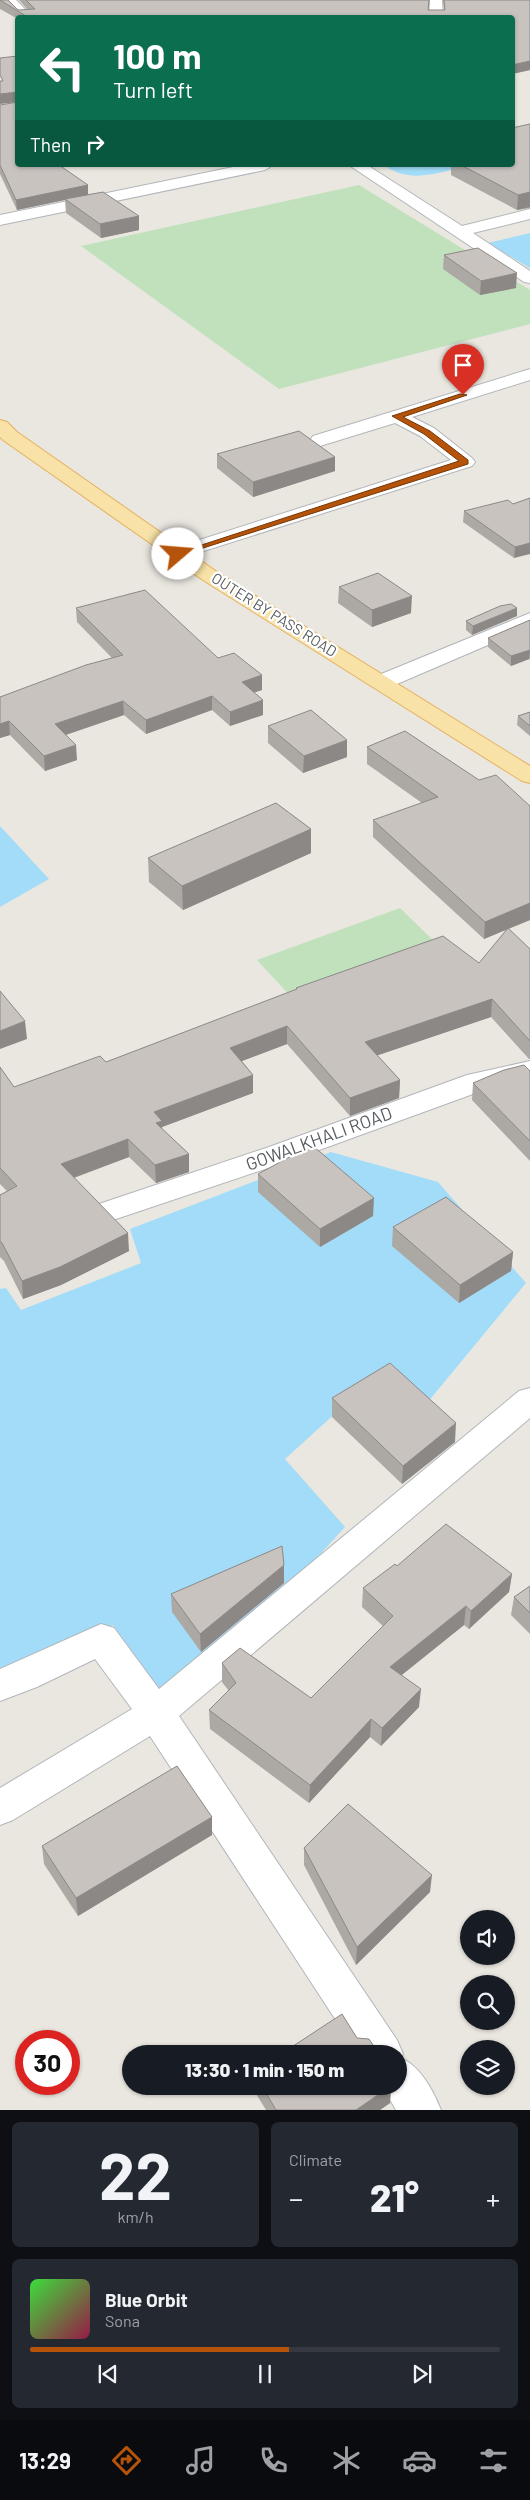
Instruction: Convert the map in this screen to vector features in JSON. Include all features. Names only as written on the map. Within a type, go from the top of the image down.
[{"type":"main road","name":"OUTER BY PASS ROAD","points":[[0,426],[10,436],[217,580],[530,776]]},
{"type":"main road","name":"OUTER BY PASS ROAD","points":[[0,447],[43,479],[222,599],[530,796]]},
{"type":"street","points":[[9,0],[25,15]]},
{"type":"street","points":[[436,0],[436,15]]},
{"type":"street","points":[[0,220],[255,167]]},
{"type":"street","points":[[360,167],[530,278]]},
{"type":"street","points":[[459,232],[530,214]]},
{"type":"street","points":[[320,440],[530,374]]},
{"type":"street","points":[[178,554],[465,462],[427,432],[396,416]]},
{"type":"street","points":[[382,682],[530,619]]},
{"type":"street","name":"GOWALKHALI ROAD","points":[[109,1211],[280,1154],[477,1082],[530,1070]]},
{"type":"street","points":[[0,1808],[156,1713],[530,1400]]},
{"type":"street","points":[[0,1684],[24,1676],[101,1638],[156,1713],[376,2045]]},
{"type":"street","points":[[407,2090],[420,2110]]},
{"type":"green space","points":[[359,185],[530,290],[530,324],[279,389],[81,246]]},
{"type":"green space","points":[[400,908],[440,947],[295,1001],[257,960]]},
{"type":"water","points":[[387,167],[462,167],[415,176],[394,171]]},
{"type":"water","points":[[530,233],[530,268],[488,243]]},
{"type":"water","points":[[0,826],[49,879],[0,907]]},
{"type":"water","points":[[331,1152],[438,1182],[526,1283],[427,1403],[382,1371],[285,1459],[345,1527],[268,1611],[160,1691],[113,1625],[0,1678],[0,1289],[6,1288],[21,1310],[141,1263],[130,1229]]},
{"type":"building","points":[[0,0],[8,0],[18,10],[35,9],[26,0],[429,0],[428,10],[445,10],[444,0],[530,0],[530,61],[515,64],[515,15],[24,15]]},
{"type":"building","points":[[15,56],[15,92],[0,94],[0,81],[3,81],[0,75],[0,58]]},
{"type":"building","points":[[15,102],[15,167],[62,167],[88,185],[16,200],[0,165],[0,105]]},
{"type":"building","points":[[530,124],[530,192],[518,195],[465,167],[515,167],[515,127]]},
{"type":"building","points":[[103,192],[139,216],[100,224],[65,199]]},
{"type":"building","points":[[478,248],[517,273],[481,281],[444,255]]},
{"type":"building","points":[[299,431],[335,457],[253,482],[217,454]]},
{"type":"building","points":[[530,498],[530,543],[515,547],[464,511],[508,500],[513,504]]},
{"type":"building","points":[[378,573],[412,596],[372,610],[339,587]]},
{"type":"building","points":[[145,590],[218,658],[234,653],[262,675],[242,682],[263,700],[230,712],[212,696],[146,720],[123,701],[55,724],[76,745],[44,756],[9,721],[0,724],[0,697],[86,665],[123,655],[76,608]]},
{"type":"building","points":[[511,604],[517,608],[473,626],[466,621],[500,606]]},
{"type":"building","points":[[530,620],[530,650],[511,656],[488,638]]},
{"type":"building","points":[[311,710],[347,740],[304,756],[268,726]]},
{"type":"building","points":[[530,712],[530,726],[518,716]]},
{"type":"building","points":[[405,731],[479,780],[496,775],[530,806],[530,903],[485,922],[373,820],[438,797],[367,747]]},
{"type":"building","points":[[276,803],[311,829],[182,886],[148,858]]},
{"type":"building","points":[[508,928],[530,949],[530,1041],[492,999],[365,1042],[400,1080],[350,1098],[287,1026],[230,1048],[253,1075],[154,1112],[162,1121],[156,1123],[189,1154],[155,1165],[128,1139],[61,1164],[128,1233],[60,1267],[22,1281],[0,1241],[0,1195],[17,1186],[0,1168],[0,1067],[14,1087],[100,1056],[106,1062],[296,988],[443,936],[479,963]]},
{"type":"building","points":[[0,991],[25,1021],[0,1031]]},
{"type":"building","points":[[524,1065],[530,1071],[530,1141],[473,1083],[504,1070]]},
{"type":"building","points":[[312,1145],[374,1198],[320,1229],[258,1174]]},
{"type":"building","points":[[446,1197],[513,1252],[460,1285],[393,1227]]},
{"type":"building","points":[[390,1363],[456,1423],[403,1466],[332,1398]]},
{"type":"building","points":[[446,1524],[512,1574],[471,1611],[466,1606],[390,1667],[421,1689],[382,1728],[371,1719],[310,1785],[209,1710],[236,1683],[222,1663],[240,1648],[311,1698],[393,1616],[363,1588],[395,1564],[397,1566]]},
{"type":"building","points":[[282,1546],[284,1565],[200,1634],[171,1594]]},
{"type":"building","points":[[530,1586],[530,1613],[514,1597]]},
{"type":"building","points":[[177,1766],[212,1817],[76,1898],[42,1846]]},
{"type":"building","points":[[348,1804],[432,1875],[357,1947],[304,1848]]},
{"type":"building","points":[[342,2014],[357,2038],[369,2039],[373,2045],[295,2045]]},
{"type":"building","points":[[267,2095],[378,2095],[356,2110],[276,2110]]},
{"type":"route","points":[[178,554],[465,462],[427,432],[396,416],[463,395]]}]
